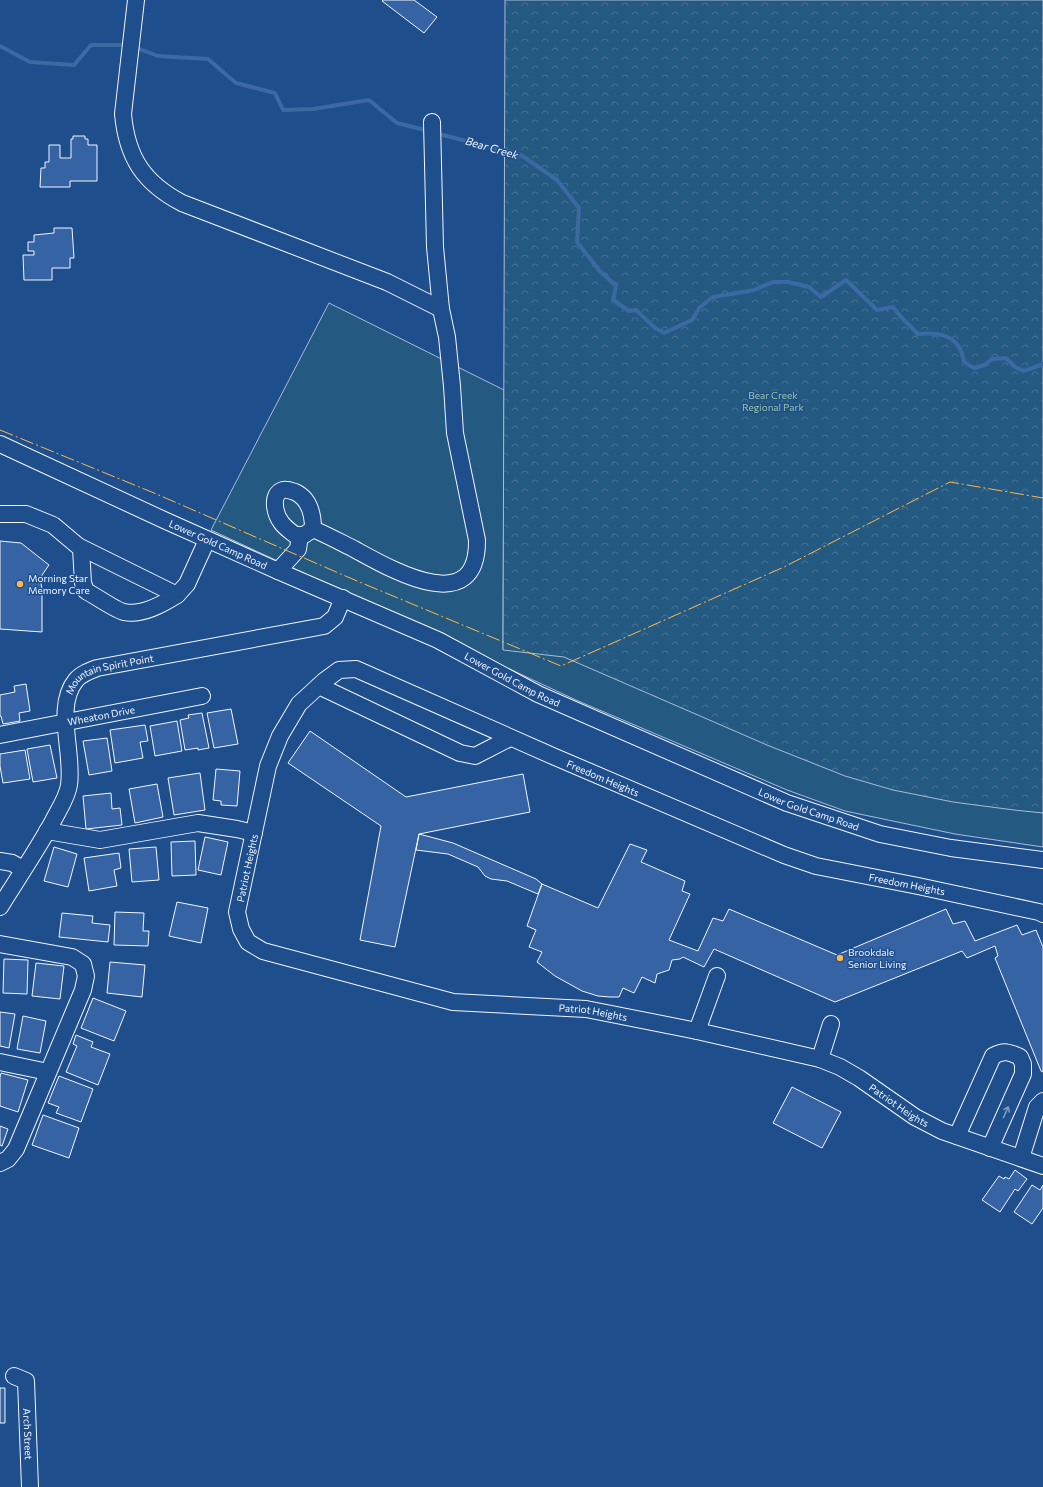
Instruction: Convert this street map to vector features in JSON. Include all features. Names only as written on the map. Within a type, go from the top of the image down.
[{"type":"street","points":[[136,0],[123,114],[124,128],[134,158],[142,172],[152,184],[166,195],[182,203],[387,282],[441,309]]},
{"type":"street","points":[[278,571],[298,549],[306,532],[328,535],[390,569],[431,583],[454,583],[469,572],[474,563],[477,552],[477,540],[455,433],[448,344],[441,309],[435,247],[432,122]]},
{"type":"street","name":"Lower Gold Camp Road","points":[[0,444],[207,540],[438,640],[538,694],[787,803],[880,834],[951,848],[1043,860]]},
{"type":"street","points":[[0,514],[26,514],[53,525],[81,548],[177,595]]},
{"type":"street","points":[[81,548],[83,583],[86,591],[124,612],[139,612],[163,604],[177,595],[187,584],[207,540]]},
{"type":"street","name":"Mountain Spirit Point","points":[[0,907],[47,832],[66,796],[69,784],[70,768],[66,723],[68,697],[69,692],[76,680],[86,672],[97,668],[324,626],[335,617],[343,598]]},
{"type":"street","name":"Freedom Heights","points":[[255,826],[268,766],[280,736],[299,704],[339,670],[356,670],[510,738],[784,855],[816,866],[918,886],[1043,914]]},
{"type":"street","points":[[319,686],[460,753],[475,756],[510,738]]},
{"type":"street","name":"Wheaton Drive","points":[[0,735],[202,696]]},
{"type":"street","points":[[47,832],[100,840],[198,823],[237,829],[255,826]]},
{"type":"street","name":"Patriot Heights","points":[[255,826],[237,912],[241,929],[248,942],[263,951],[453,1002],[586,1009],[697,1031],[820,1059],[840,1067],[859,1078],[915,1117],[942,1131],[1043,1166]]},
{"type":"street","points":[[0,861],[12,863],[23,869]]},
{"type":"street","points":[[0,944],[72,957],[84,964],[86,976],[83,990],[16,1149],[8,1159],[0,1163]]},
{"type":"street","points":[[697,1031],[717,976]]},
{"type":"street","points":[[820,1059],[831,1024]]},
{"type":"street","points":[[957,1136],[993,1056],[1000,1052],[1008,1051],[1020,1057],[1023,1064],[1023,1074],[990,1148]]},
{"type":"street","points":[[0,1062],[48,1072]]},
{"type":"street","points":[[1020,1158],[1037,1107],[1043,1101]]},
{"type":"street","name":"Arch Street","points":[[20,1378],[30,1487]]},
{"type":"green space","name":"Bear Creek Regional Park","points":[[505,0],[1043,0],[1043,813],[953,802],[893,790],[845,776],[767,745],[564,657],[503,650]]},
{"type":"green space","points":[[329,303],[504,390],[503,649],[1043,505],[1043,847],[955,834],[845,811],[787,790],[576,700],[211,530]]},
{"type":"building","points":[[414,0],[437,17],[424,33],[382,1]]},
{"type":"building","points":[[73,136],[85,136],[85,139],[88,139],[88,145],[97,145],[97,181],[70,181],[70,187],[40,187],[41,168],[45,168],[45,162],[49,162],[49,145],[60,145],[60,158],[71,158],[71,139],[73,139]]},
{"type":"building","points":[[54,228],[72,228],[74,258],[70,258],[70,268],[52,268],[52,280],[24,280],[23,255],[34,255],[34,251],[28,251],[28,242],[34,242],[34,235],[54,233]]},
{"type":"building","name":"Morning Star Memory Care","points":[[0,541],[21,543],[49,565],[40,578],[42,589],[42,632],[0,629]]},
{"type":"building","points":[[26,684],[30,711],[19,713],[20,721],[3,724],[0,716],[0,695],[15,692],[14,686]]},
{"type":"building","points":[[231,709],[238,744],[214,748],[207,713]]},
{"type":"building","points":[[202,713],[209,748],[185,750],[180,720],[189,718],[188,715]]},
{"type":"building","points":[[177,721],[182,751],[155,756],[150,726]]},
{"type":"building","points":[[145,725],[148,741],[140,742],[143,758],[115,763],[110,730]]},
{"type":"building","points":[[310,731],[406,797],[523,774],[530,812],[419,834],[395,947],[360,940],[381,826],[288,763]]},
{"type":"building","points":[[107,738],[112,771],[89,775],[83,741]]},
{"type":"building","points":[[50,745],[57,778],[33,782],[27,749]]},
{"type":"building","points":[[25,750],[30,779],[3,783],[0,766],[0,754]]},
{"type":"building","points":[[216,769],[240,771],[237,806],[221,805],[221,801],[213,800]]},
{"type":"building","points":[[200,773],[205,810],[174,815],[168,778]]},
{"type":"building","points":[[157,784],[163,817],[135,823],[129,789]]},
{"type":"building","points":[[111,793],[112,809],[120,808],[122,825],[86,829],[83,796]]},
{"type":"building","points":[[419,834],[453,843],[536,879],[542,884],[538,894],[507,881],[491,879],[485,876],[478,867],[448,854],[416,850]]},
{"type":"building","points":[[205,837],[228,842],[221,875],[198,870]]},
{"type":"building","points":[[195,841],[196,875],[172,876],[171,842]]},
{"type":"building","name":"Brookdale Senior Living","points":[[630,844],[647,850],[641,862],[685,881],[682,891],[690,894],[669,940],[698,951],[713,918],[723,921],[729,909],[837,955],[946,909],[953,924],[965,921],[975,941],[1017,925],[1022,935],[1036,930],[1043,947],[1043,1072],[1041,1071],[995,958],[998,956],[995,946],[967,958],[962,951],[835,1002],[714,949],[704,967],[683,957],[672,960],[669,970],[657,974],[655,983],[642,977],[634,993],[623,988],[619,997],[610,997],[598,996],[582,991],[555,976],[537,962],[542,952],[529,947],[536,930],[527,926],[542,884],[598,908]]},
{"type":"building","points":[[54,847],[77,854],[68,887],[44,881]]},
{"type":"building","points":[[156,847],[159,880],[132,882],[129,849]]},
{"type":"building","points":[[119,853],[121,868],[114,870],[117,886],[89,891],[84,858]]},
{"type":"building","points":[[177,902],[208,908],[201,943],[169,936]]},
{"type":"building","points":[[115,912],[144,913],[143,931],[149,931],[148,946],[114,945]]},
{"type":"building","points":[[62,913],[93,916],[92,923],[110,925],[108,942],[59,937]]},
{"type":"building","points":[[4,959],[28,960],[27,994],[3,993]]},
{"type":"building","points":[[110,962],[145,965],[142,997],[107,993]]},
{"type":"building","points":[[36,963],[64,966],[60,999],[32,996]]},
{"type":"building","points":[[93,998],[126,1011],[114,1041],[81,1028]]},
{"type":"building","points":[[0,1012],[15,1014],[9,1048],[0,1046]]},
{"type":"building","points":[[23,1016],[46,1021],[40,1053],[17,1049]]},
{"type":"building","points":[[76,1035],[93,1042],[91,1047],[110,1054],[98,1085],[66,1072],[77,1046],[73,1044]]},
{"type":"building","points":[[1,1073],[28,1080],[18,1112],[0,1106]]},
{"type":"building","points":[[59,1076],[93,1089],[81,1122],[56,1113],[59,1107],[48,1103]]},
{"type":"building","points":[[792,1087],[841,1112],[822,1148],[773,1123]]},
{"type":"building","points":[[43,1115],[79,1128],[69,1158],[32,1145]]},
{"type":"building","points":[[0,1126],[8,1129],[2,1146],[0,1145]]},
{"type":"building","points":[[1015,1170],[1027,1179],[1018,1191],[1015,1189],[1000,1212],[982,1200],[999,1176],[1004,1179],[1005,1177],[1009,1179]]},
{"type":"building","points":[[1032,1185],[1040,1190],[1043,1185],[1043,1208],[1032,1224],[1014,1212]]},
{"type":"building","points":[[0,1388],[5,1388],[5,1423],[0,1423]]},
{"type":"waterway","name":"Bear Creek","points":[[0,46],[30,62],[74,65],[91,45],[128,45]]},
{"type":"waterway","name":"Bear Creek","points":[[134,47],[158,56],[208,59],[236,83],[275,93],[283,110],[313,109],[369,100],[397,123],[429,131]]},
{"type":"waterway","name":"Bear Creek","points":[[435,133],[521,155],[557,180],[579,208],[577,242],[599,270],[616,286],[613,300],[629,311],[636,310],[655,328],[664,333],[692,320],[700,307],[713,297],[754,290],[773,282],[788,282],[809,287],[821,297],[846,280],[877,310],[893,307],[918,334],[942,335],[954,341],[962,353],[964,362],[974,368],[985,365],[992,359],[1006,358],[1015,367],[1024,371],[1043,364]]},
{"type":"power","points":[[0,430],[154,493],[357,581],[561,666],[784,567],[950,482],[1043,498]]},
{"type":"place","name":"Morning Star Memory Care","points":[[20,584]]},
{"type":"place","name":"Brookdale Senior Living","points":[[840,958]]}]
